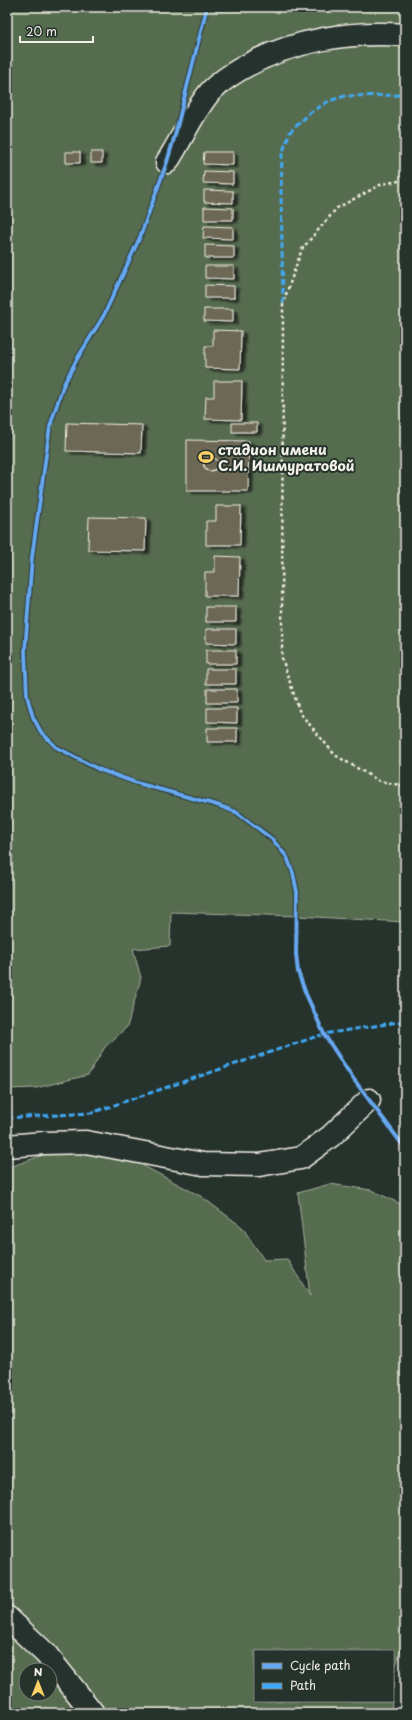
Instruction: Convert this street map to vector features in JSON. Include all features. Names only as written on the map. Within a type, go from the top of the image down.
[{"type":"lane","points":[[167,162],[211,91],[231,74],[258,59],[293,45],[321,39],[378,33],[405,35]]},
{"type":"lane","points":[[7,1146],[86,1142],[203,1164],[259,1165],[301,1158],[331,1136],[369,1100]]},
{"type":"lane","points":[[7,1617],[46,1654],[93,1713]]},
{"type":"path","points":[[405,180],[382,184],[337,208],[302,249],[283,303],[282,642],[282,658],[300,713],[335,755],[379,781],[405,786]]},
{"type":"green space","name":"стадион имени С.И. Ишмуратовой","points":[[7,7],[405,7],[405,922],[297,916],[171,912],[170,946],[133,949],[141,978],[127,1027],[105,1047],[88,1075],[36,1088],[7,1089]]},
{"type":"green space","points":[[112,1149],[202,1197],[242,1227],[264,1260],[287,1259],[310,1296],[298,1193],[330,1184],[371,1190],[405,1206],[405,1636],[394,1672],[394,1650],[254,1650],[254,1702],[392,1702],[391,1713],[7,1713],[7,1168],[46,1154]]},
{"type":"building","points":[[66,152],[80,152],[80,163],[66,163]]},
{"type":"building","points":[[91,152],[102,152],[102,163],[91,163]]},
{"type":"building","points":[[204,152],[233,152],[233,165],[203,164]]},
{"type":"building","points":[[204,171],[233,172],[233,184],[203,183]]},
{"type":"building","points":[[204,190],[233,191],[233,203],[204,202]]},
{"type":"building","points":[[204,207],[233,208],[233,220],[204,220]]},
{"type":"building","points":[[204,226],[233,227],[233,239],[203,238]]},
{"type":"building","points":[[205,245],[234,246],[234,258],[205,258]]},
{"type":"building","points":[[205,266],[234,266],[234,279],[205,278]]},
{"type":"building","points":[[205,285],[234,286],[234,298],[205,298]]},
{"type":"building","points":[[204,309],[233,309],[233,322],[204,321]]},
{"type":"building","points":[[213,330],[241,331],[240,369],[205,368],[205,346],[213,346]]},
{"type":"building","points":[[214,381],[242,381],[241,420],[205,419],[206,397],[214,397]]},
{"type":"building","points":[[67,423],[142,425],[141,453],[66,451]]},
{"type":"building","points":[[232,423],[257,423],[257,432],[232,432]]},
{"type":"building","points":[[187,440],[249,441],[248,491],[187,491]],"holes":[[[211,457],[216,459],[218,462],[217,468],[210,472],[204,467],[203,463],[205,459]]]},
{"type":"building","points":[[208,457],[214,457],[218,461],[218,467],[214,471],[208,471],[204,467],[204,461]]},
{"type":"building","points":[[216,506],[241,506],[240,545],[206,545],[206,521],[216,521]]},
{"type":"building","points":[[89,517],[146,518],[145,551],[88,550]]},
{"type":"building","points":[[215,556],[240,557],[239,596],[205,596],[205,572],[215,572]]},
{"type":"building","points":[[206,607],[236,607],[236,622],[206,622]]},
{"type":"building","points":[[206,629],[236,629],[236,644],[206,643]]},
{"type":"building","points":[[206,650],[236,650],[236,664],[206,664]]},
{"type":"building","points":[[206,669],[236,669],[236,684],[206,684]]},
{"type":"building","points":[[207,689],[237,689],[237,703],[207,703]]},
{"type":"building","points":[[207,708],[237,708],[237,723],[207,722]]},
{"type":"building","points":[[207,728],[237,728],[237,742],[207,742]]},
{"type":"marked path","points":[[283,303],[281,192],[282,154],[290,132],[311,112],[329,101],[345,96],[405,95]]},
{"type":"marked path","points":[[7,1118],[91,1113],[324,1034],[405,1021]]},
{"type":"cycle path","points":[[207,7],[175,135],[140,237],[104,315],[77,359],[63,386],[50,426],[32,557],[25,651],[27,696],[33,717],[41,732],[56,747],[98,769],[137,783],[217,805],[236,812],[272,839],[287,857],[293,873],[297,892],[296,954],[298,972],[306,994],[324,1034],[352,1077],[405,1148]]},
{"type":"place","name":"стадион имени С.И. Ишмуратовой","points":[[206,457]]}]
